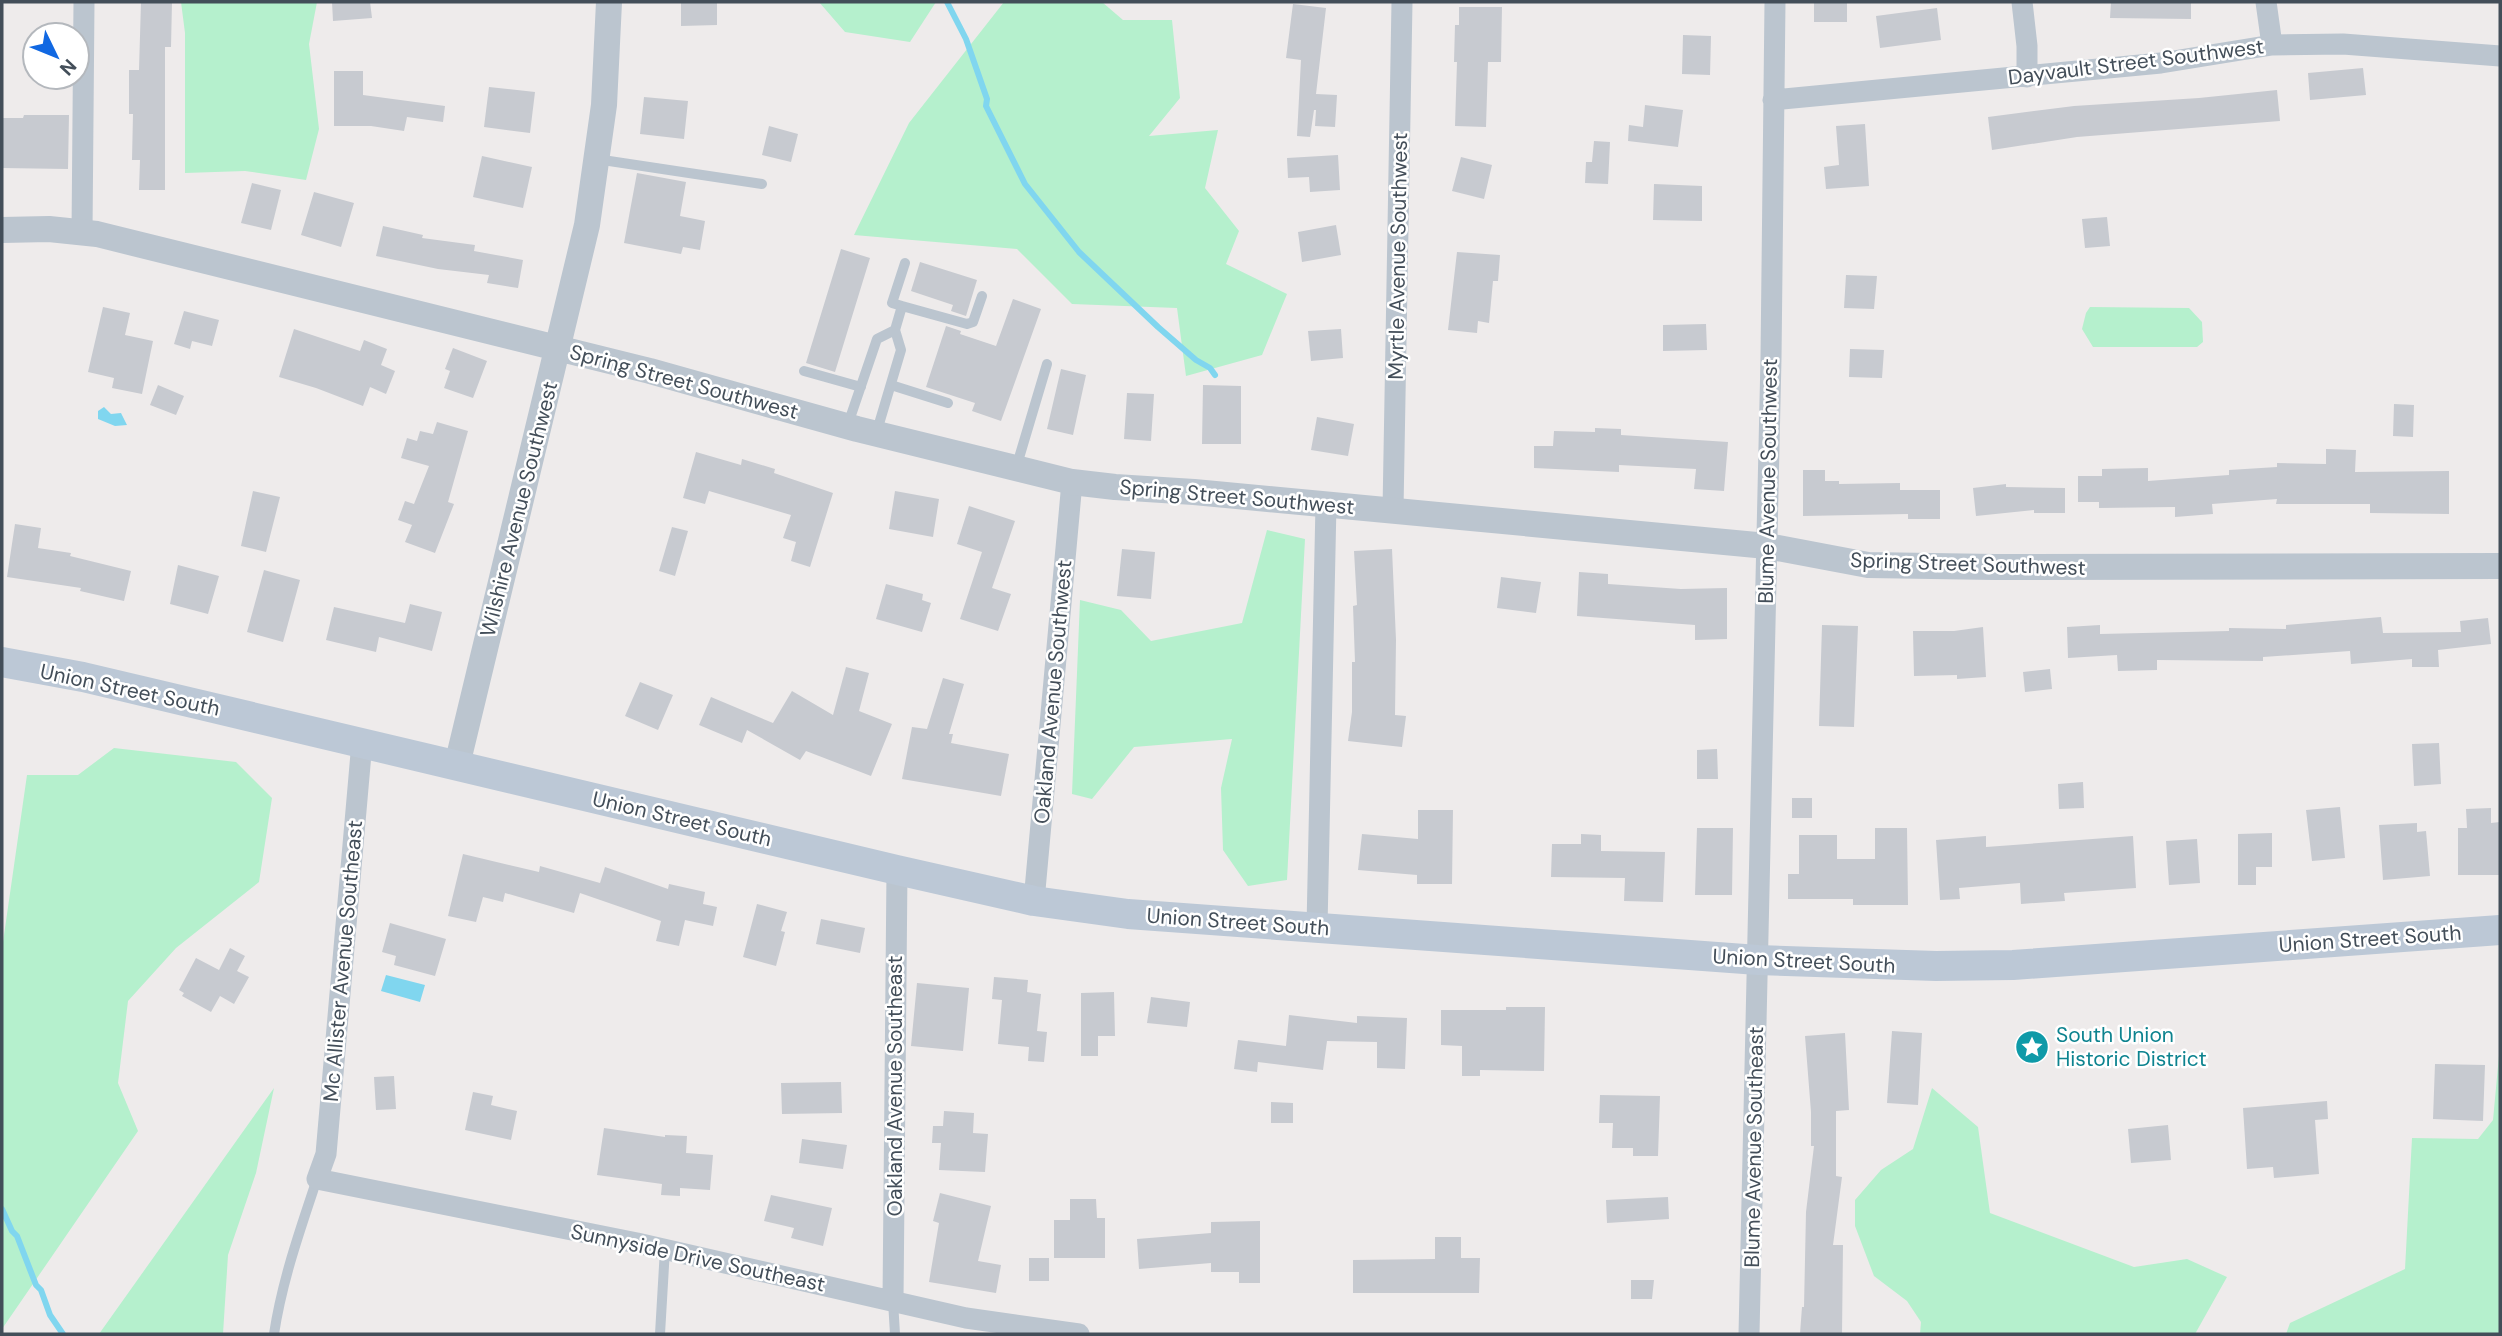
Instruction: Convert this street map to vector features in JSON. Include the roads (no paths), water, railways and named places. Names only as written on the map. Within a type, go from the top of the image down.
[{"type":"main road","name":"Union Street South","points":[[2,662],[83,677],[1034,901],[1128,914],[1758,960],[1936,966],[2013,965],[2500,930]]},
{"type":"street","points":[[82,233],[84,2]]},
{"type":"street","name":"Wilshire Avenue Southwest","points":[[457,765],[587,225],[604,105],[608,2]]},
{"type":"street","name":"Myrtle Avenue Southwest","points":[[1393,510],[1402,2]]},
{"type":"street","name":"Blume Avenue Southwest","points":[[1758,960],[1771,358],[1775,2]]},
{"type":"street","points":[[2022,2],[2027,77]]},
{"type":"street","points":[[2266,2],[2272,45]]},
{"type":"street","name":"Dayvault Street Southwest","points":[[1773,100],[2161,63],[2272,45],[2343,44],[2500,56]]},
{"type":"street","name":"Spring Street Southwest","points":[[2,230],[49,229],[97,234],[650,371],[847,427],[1072,482],[1767,546],[1868,565],[1995,568],[2500,566]]},
{"type":"street","name":"Oakland Avenue Southwest","points":[[1034,901],[1072,482]]},
{"type":"street","points":[[1317,927],[1326,504]]},
{"type":"street","name":"Mc Allister Avenue Southeast","points":[[317,1179],[326,1154],[362,743]]},
{"type":"street","name":"Oakland Avenue Southeast","points":[[894,1301],[897,870]]},
{"type":"street","name":"Blume Avenue Southeast","points":[[1749,1334],[1758,960]]},
{"type":"street","name":"Sunnyside Drive Southeast","points":[[317,1179],[664,1249],[966,1318],[1079,1334]]},
{"type":"lane","points":[[596,159],[762,184]]},
{"type":"lane","points":[[905,263],[892,303],[967,324],[974,322],[982,296]]},
{"type":"lane","points":[[876,434],[901,350],[894,330],[902,306]]},
{"type":"lane","points":[[847,427],[877,339],[894,330]]},
{"type":"lane","points":[[1016,468],[1047,364]]},
{"type":"lane","points":[[804,371],[861,387]]},
{"type":"lane","points":[[891,385],[948,403]]},
{"type":"lane","points":[[274,1334],[279,1301],[317,1179]]},
{"type":"lane","points":[[660,1334],[664,1249]]},
{"type":"lane","points":[[894,1301],[895,1334]]},
{"type":"water","points":[[104,407],[111,414],[121,413],[127,425],[115,426],[98,419],[98,411]]},
{"type":"water","points":[[386,975],[425,985],[420,1002],[381,991]]},
{"type":"waterway","points":[[947,2],[966,39],[987,99],[986,106],[1025,184],[1079,252],[1158,327],[1196,360],[1210,368],[1215,375]]},
{"type":"waterway","points":[[2,1209],[17,1236],[50,1315],[63,1334]]},
{"type":"place","name":"South Union Historic District","points":[[2032,1047]]}]
